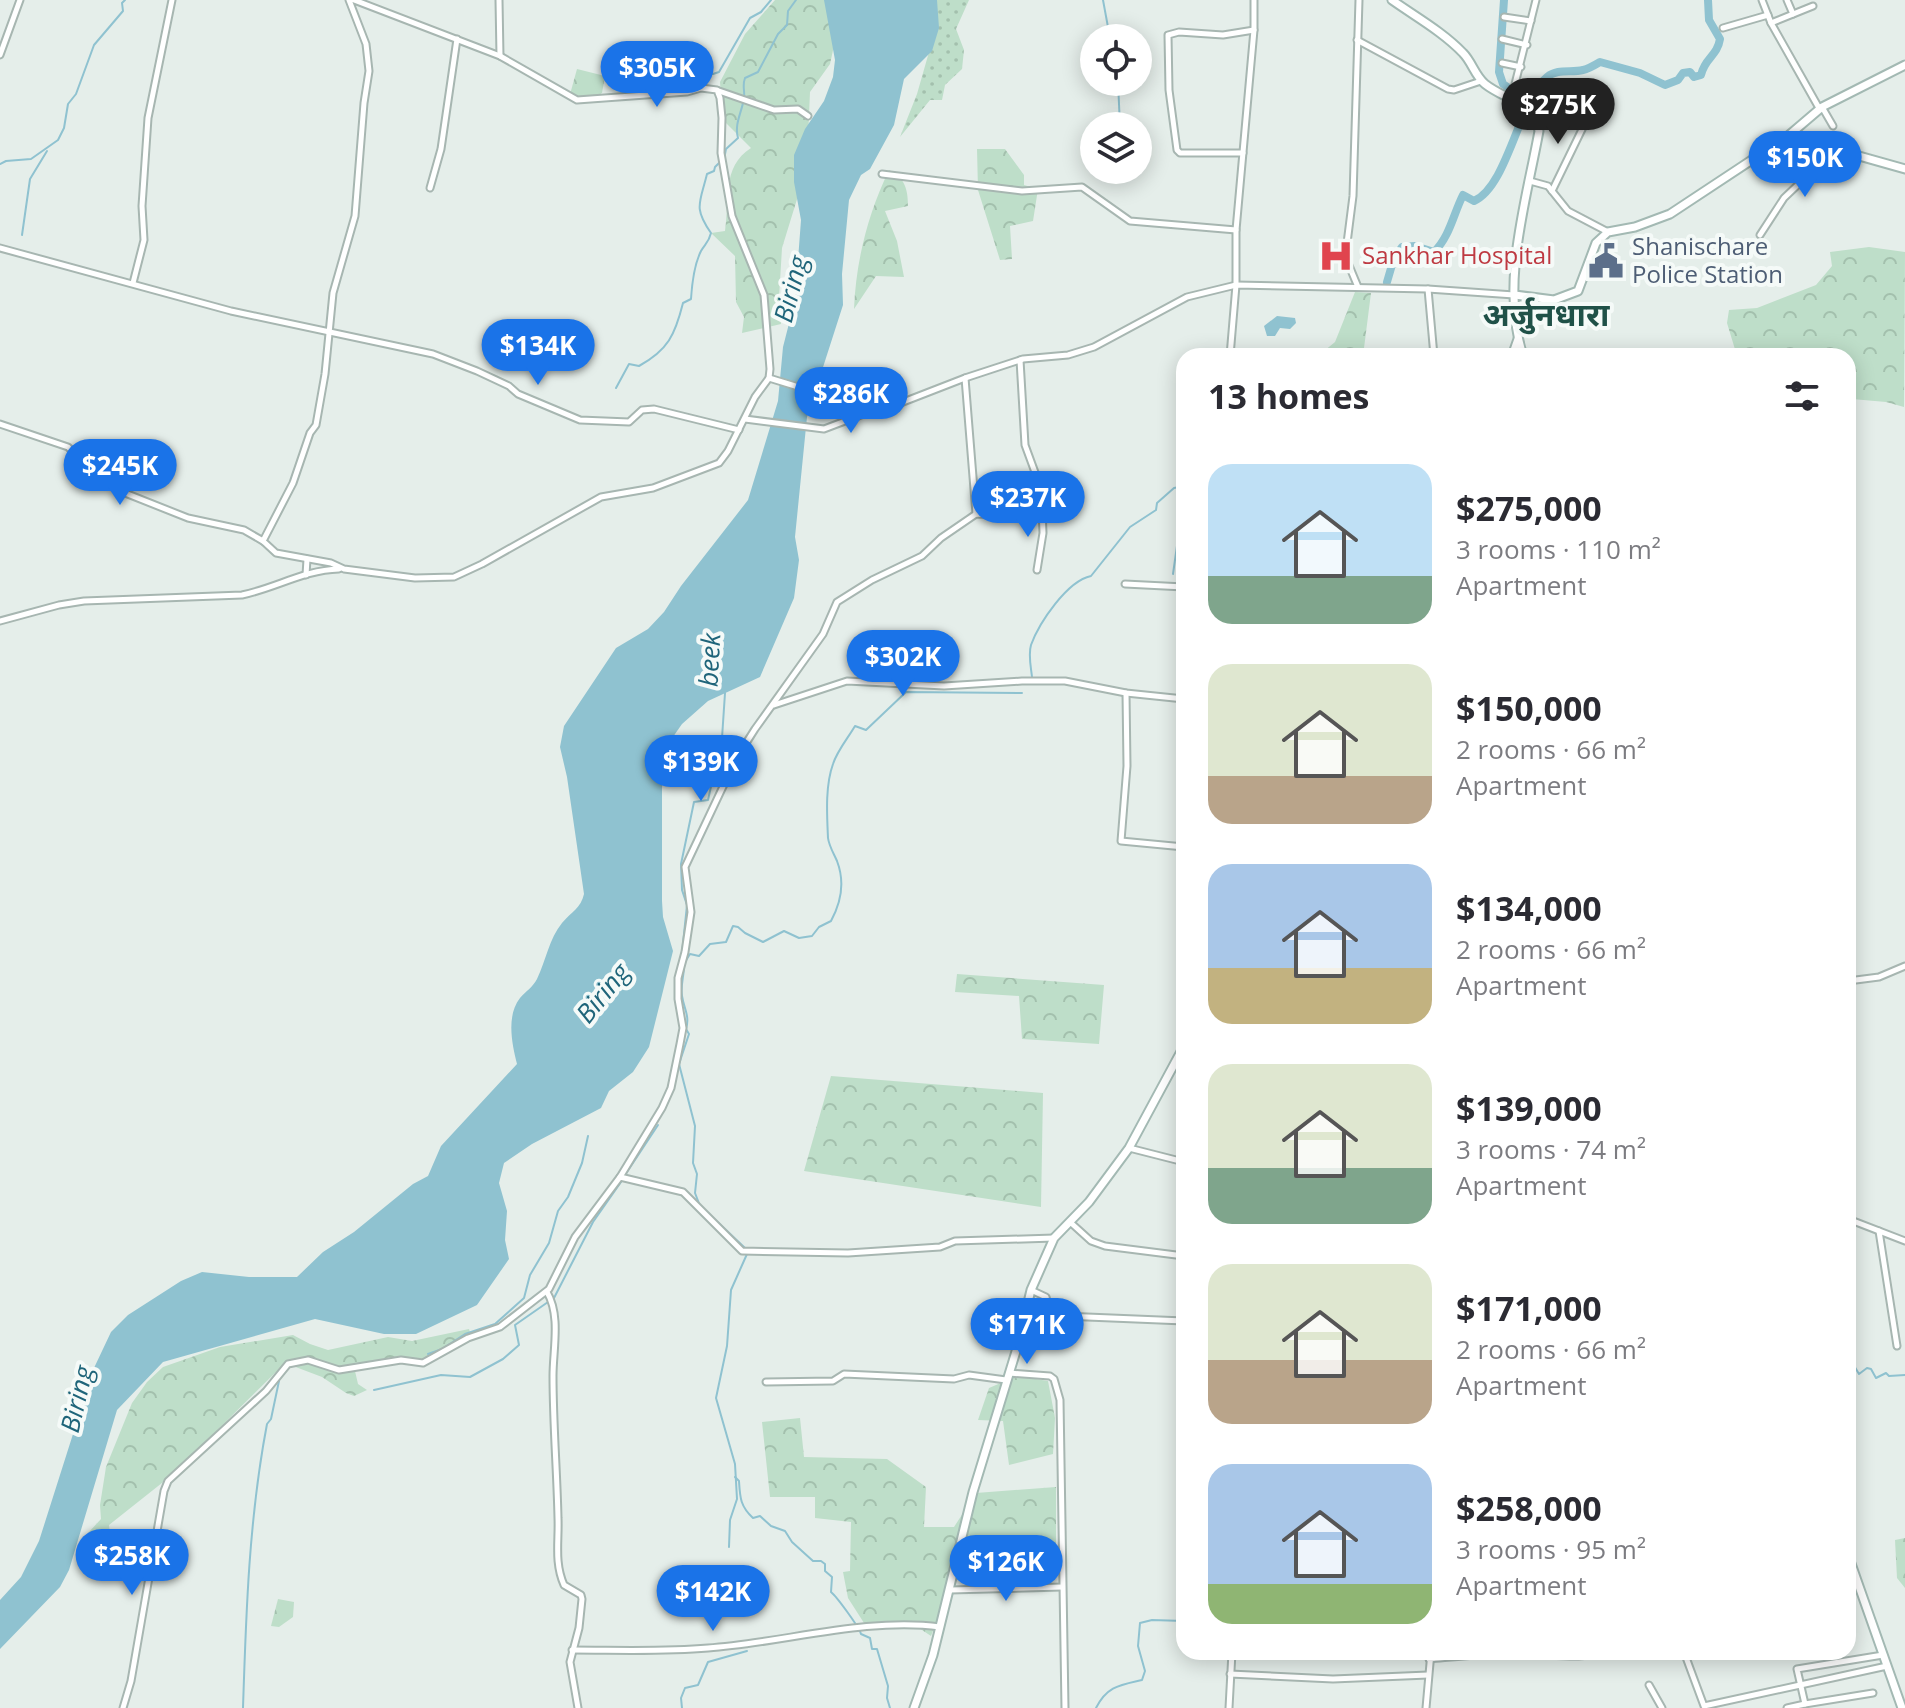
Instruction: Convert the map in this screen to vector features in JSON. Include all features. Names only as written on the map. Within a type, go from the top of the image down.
[{"type":"street","points":[[0,55],[20,0]]},
{"type":"street","points":[[133,283],[144,240],[142,206],[148,118],[172,0]]},
{"type":"street","points":[[352,0],[500,56],[577,100],[687,92],[701,88],[717,90],[774,110],[798,109],[808,116]]},
{"type":"street","points":[[263,541],[293,483],[310,433],[316,425],[333,293],[355,216],[369,71],[366,44],[352,0]]},
{"type":"street","points":[[499,0],[500,56]]},
{"type":"street","points":[[1231,348],[1236,285],[1236,230],[1254,0]]},
{"type":"street","points":[[1358,287],[1346,251],[1353,196],[1359,0]]},
{"type":"street","points":[[1392,0],[1447,38],[1466,56],[1481,81],[1513,94],[1528,108],[1538,125],[1520,229],[1515,295],[1521,348]]},
{"type":"street","points":[[1513,94],[1536,0]]},
{"type":"street","points":[[1762,0],[1771,23],[1833,126]]},
{"type":"street","points":[[1787,0],[1793,14]]},
{"type":"street","points":[[1771,23],[1813,6]]},
{"type":"street","points":[[1723,28],[1768,14]]},
{"type":"street","points":[[1504,17],[1531,21]]},
{"type":"street","points":[[1243,153],[1180,153],[1177,150],[1169,90],[1168,35],[1179,32],[1223,35],[1254,30]]},
{"type":"street","points":[[430,188],[441,149],[457,39]]},
{"type":"street","points":[[1502,39],[1527,45]]},
{"type":"street","points":[[1357,40],[1448,89],[1481,81]]},
{"type":"street","points":[[1502,63],[1521,67]]},
{"type":"street","points":[[769,378],[818,393],[848,414],[869,411],[898,404],[1020,360],[1068,355],[1094,347],[1187,297],[1236,285],[1428,289],[1554,300],[1578,291],[1596,243],[1608,232],[1635,227],[1670,214],[1788,136],[1820,108],[1905,65]]},
{"type":"street","points":[[0,424],[68,447],[105,483],[120,491],[188,518],[244,530],[276,553],[344,569],[415,578],[454,577],[601,497],[653,488],[713,467],[723,460],[755,397],[769,378],[770,369],[764,295],[732,216],[721,153],[722,118],[717,90]]},
{"type":"street","points":[[1552,191],[1589,115]]},
{"type":"street","points":[[1788,136],[1905,169]]},
{"type":"street","points":[[1760,235],[1784,198],[1804,179],[1824,148]]},
{"type":"street","points":[[882,174],[1022,191],[1082,187],[1130,221],[1236,230]]},
{"type":"street","points":[[1530,181],[1548,186],[1568,211],[1608,232]]},
{"type":"street","points":[[0,248],[231,311],[433,354],[477,371],[509,386],[518,394],[580,420],[629,422],[642,410],[654,409],[739,430]]},
{"type":"street","points":[[1428,289],[1433,348]]},
{"type":"street","points":[[1515,348],[1518,338]]},
{"type":"street","points":[[1020,360],[1025,445],[1040,486],[1042,509],[1043,533],[1037,570]]},
{"type":"street","points":[[965,378],[976,514]]},
{"type":"street","points":[[745,419],[824,429],[869,411]]},
{"type":"street","points":[[123,1708],[134,1666],[165,1487],[266,1391],[288,1364],[308,1360],[339,1370],[401,1360],[430,1361],[468,1338],[500,1327],[547,1292],[575,1237],[620,1177],[671,1088],[683,1028],[678,978],[691,912],[685,867],[736,759],[823,634],[837,602],[872,580],[922,556],[941,538],[976,514],[1007,515],[1042,509]]},
{"type":"street","points":[[306,575],[307,559]]},
{"type":"street","points":[[0,621],[84,601],[242,595],[306,575],[344,569]]},
{"type":"street","points":[[1125,584],[1176,587]]},
{"type":"street","points":[[774,705],[847,681],[944,686],[1065,681],[1126,693],[1176,698]]},
{"type":"street","points":[[1126,693],[1127,766],[1121,841],[1176,846]]},
{"type":"street","points":[[1856,980],[1879,977],[1905,966]]},
{"type":"street","points":[[914,1708],[940,1627],[973,1492],[1017,1348],[1031,1290],[1054,1238],[1089,1202],[1129,1148],[1176,1061]]},
{"type":"street","points":[[1129,1148],[1176,1160]]},
{"type":"street","points":[[620,1177],[683,1192],[742,1251],[848,1253],[940,1247],[955,1241],[1054,1238]]},
{"type":"street","points":[[1070,1222],[1091,1241],[1105,1246],[1176,1255]]},
{"type":"street","points":[[1856,1222],[1905,1241]]},
{"type":"street","points":[[1879,1231],[1897,1346]]},
{"type":"street","points":[[1031,1290],[1046,1297],[1050,1312],[1063,1316],[1176,1321]]},
{"type":"street","points":[[547,1292],[553,1302],[555,1318],[556,1553],[564,1585],[581,1595],[582,1599],[579,1628],[570,1662],[578,1708]]},
{"type":"street","points":[[766,1382],[833,1381],[844,1374],[954,1379],[969,1375],[1050,1376],[1054,1379],[1060,1400],[1065,1708]]},
{"type":"street","points":[[1856,1578],[1902,1699],[1902,1708]]},
{"type":"street","points":[[950,1590],[1062,1587]]},
{"type":"street","points":[[572,1650],[707,1649],[865,1628],[940,1627]]},
{"type":"street","points":[[1856,1659],[1883,1655]]},
{"type":"street","points":[[1229,1708],[1231,1660]]},
{"type":"street","points":[[1426,1708],[1430,1660]]},
{"type":"street","points":[[1687,1660],[1704,1706],[1887,1666]]},
{"type":"street","points":[[1805,1704],[1797,1669],[1852,1660]]},
{"type":"street","points":[[1230,1674],[1333,1679],[1428,1675]]},
{"type":"street","points":[[1649,1685],[1662,1708]]},
{"type":"street","points":[[1787,1708],[1873,1693]]},
{"type":"green space","points":[[775,0],[842,0],[842,9],[830,64],[810,92],[808,139],[798,196],[782,248],[781,324],[742,333],[744,317],[736,302],[735,256],[711,233],[725,231],[731,175],[741,156],[751,148],[723,120],[720,82],[745,34]]},
{"type":"green space","points":[[929,0],[969,0],[956,29],[964,50],[962,69],[945,85],[942,100],[930,100],[900,137],[917,94],[933,38]]},
{"type":"green space","points":[[577,69],[605,76],[602,93],[592,100],[569,98]]},
{"type":"green space","points":[[977,149],[1005,149],[1024,175],[1024,185],[1038,189],[1033,221],[1010,226],[1012,259],[1000,260],[978,190]]},
{"type":"green space","points":[[889,170],[902,180],[907,195],[908,206],[885,211],[897,241],[904,277],[876,276],[854,309],[864,238]]},
{"type":"green space","points":[[1869,247],[1905,252],[1904,407],[1856,399],[1856,348],[1735,348],[1727,323],[1729,310],[1757,308],[1816,285],[1832,266],[1830,252]]},
{"type":"green space","points":[[1355,292],[1371,293],[1364,348],[1328,348],[1335,342]]},
{"type":"green space","points":[[957,974],[1104,985],[1099,1044],[1022,1039],[1019,996],[955,992]]},
{"type":"green space","points":[[831,1076],[1043,1093],[1041,1207],[804,1171]]},
{"type":"green space","points":[[469,1329],[471,1336],[444,1350],[437,1359],[399,1358],[355,1371],[358,1384],[367,1390],[354,1396],[322,1377],[293,1366],[276,1372],[172,1475],[109,1525],[110,1533],[104,1545],[128,1550],[132,1539],[139,1536],[133,1562],[125,1566],[93,1559],[88,1533],[101,1519],[106,1467],[132,1403],[163,1367],[220,1347],[293,1335],[328,1350],[388,1337],[412,1341]]},
{"type":"green space","points":[[1017,1376],[1048,1381],[1055,1418],[1053,1454],[1009,1465],[1003,1421],[978,1420],[989,1388]]},
{"type":"green space","points":[[800,1418],[804,1457],[887,1459],[926,1487],[924,1527],[954,1527],[976,1493],[1056,1487],[1056,1576],[953,1579],[931,1636],[913,1624],[864,1623],[848,1598],[843,1572],[850,1571],[851,1522],[815,1518],[815,1497],[770,1497],[762,1422]]},
{"type":"green space","points":[[1905,1538],[1905,1588],[1897,1578],[1895,1540]]},
{"type":"green space","points":[[278,1599],[294,1602],[293,1617],[279,1627],[271,1626]]},
{"type":"water","points":[[824,0],[937,0],[939,28],[932,51],[904,79],[894,125],[870,169],[861,175],[849,200],[842,274],[843,305],[807,417],[795,537],[799,560],[794,598],[760,677],[708,701],[682,724],[668,744],[662,789],[662,901],[663,917],[673,951],[649,1047],[633,1072],[609,1091],[601,1108],[532,1144],[504,1163],[499,1183],[507,1211],[505,1240],[509,1259],[477,1305],[416,1334],[384,1334],[315,1319],[163,1362],[117,1410],[69,1570],[60,1587],[0,1649],[0,1600],[21,1577],[39,1541],[94,1368],[111,1332],[128,1315],[181,1281],[202,1272],[249,1277],[297,1277],[323,1252],[428,1176],[441,1146],[517,1064],[511,1030],[516,1005],[535,982],[554,936],[584,894],[560,747],[564,726],[616,648],[648,629],[664,612],[748,500],[778,401],[783,347],[795,300],[801,220],[794,182],[794,155],[805,129],[824,101],[833,77],[835,60]]},
{"type":"water","points":[[1277,316],[1295,318],[1296,323],[1290,329],[1280,328],[1275,336],[1267,336],[1264,326]]},
{"type":"waterway","points":[[0,164],[31,159],[58,140],[64,128],[68,104],[76,94],[94,45],[123,11],[122,3],[125,0]]},
{"type":"waterway","points":[[699,74],[719,72],[750,18],[761,12],[771,0]]},
{"type":"waterway","points":[[724,159],[726,149],[738,138],[745,78],[758,72],[778,34],[787,25],[788,11],[796,0]]},
{"type":"waterway","points":[[1103,0],[1107,24]]},
{"type":"waterway","points":[[1504,0],[1499,72],[1503,84],[1530,102]]},
{"type":"waterway","points":[[1387,282],[1394,258],[1402,247],[1415,246],[1434,252],[1448,232],[1463,195],[1474,201],[1486,192],[1505,161],[1537,88],[1551,74],[1578,71],[1600,62],[1640,73],[1665,85],[1678,80],[1683,73],[1690,72],[1694,77],[1701,75],[1720,39],[1709,20],[1708,0]]},
{"type":"waterway","points":[[1119,96],[1119,112]]},
{"type":"waterway","points":[[22,235],[30,179],[47,151]]},
{"type":"waterway","points":[[616,388],[629,364],[639,366],[664,347],[677,324],[683,303],[691,299],[697,262],[711,233],[700,211],[700,199],[707,174],[714,171],[719,163]]},
{"type":"waterway","points":[[1032,677],[1031,645],[1055,604],[1073,586],[1091,576],[1130,527],[1156,510],[1157,503],[1176,488]]},
{"type":"waterway","points":[[1173,574],[1176,553]]},
{"type":"waterway","points":[[685,962],[690,954],[699,956],[710,944],[726,942],[733,926],[763,942],[784,931],[799,938],[812,936],[819,927],[831,921],[838,906],[842,884],[828,838],[830,773],[840,749],[855,726],[866,730],[906,692],[1022,693]]},
{"type":"waterway","name":"beek","points":[[682,953],[687,905],[682,890],[681,864],[694,802],[708,800],[722,738],[725,693]]},
{"type":"waterway","points":[[684,962],[682,992],[689,1034],[679,1064],[695,1126],[693,1163],[697,1174],[695,1193],[700,1206]]},
{"type":"waterway","points":[[625,1175],[658,1125]]},
{"type":"waterway","points":[[428,1354],[465,1334],[495,1324],[524,1298],[530,1275],[549,1243],[558,1211],[568,1197],[582,1163],[588,1136]]},
{"type":"waterway","points":[[554,1298],[593,1222],[621,1182]]},
{"type":"waterway","points":[[708,1213],[745,1248]]},
{"type":"waterway","points":[[729,1547],[730,1520],[737,1499],[735,1464],[716,1398],[727,1346],[731,1290],[747,1254]]},
{"type":"waterway","points":[[374,1390],[441,1375],[470,1377],[503,1359],[519,1345],[515,1325],[548,1302]]},
{"type":"waterway","points":[[1856,1369],[1859,1374],[1867,1368],[1871,1369],[1876,1378],[1886,1373],[1889,1376],[1905,1375]]},
{"type":"waterway","points":[[243,1708],[252,1530],[267,1424],[271,1419],[279,1381]]},
{"type":"waterway","points":[[735,1477],[739,1481],[743,1505],[753,1518],[760,1516],[771,1526],[785,1531],[813,1561],[825,1564],[825,1571],[832,1577],[831,1592],[861,1634],[870,1638],[872,1649],[877,1649],[888,1686],[890,1708]]},
{"type":"waterway","points":[[1096,1708],[1110,1691],[1142,1680],[1145,1671],[1138,1646],[1140,1623],[1176,1621]]},
{"type":"waterway","points":[[682,1708],[681,1698],[685,1688],[698,1685],[708,1662],[747,1651]]},
{"type":"place","name":"Sankhar Hospital","points":[[1336,256]]},
{"type":"place","name":"Shanischare Police Station","points":[[1606,261]]},
{"type":"district","name":"अर्जुनधारा","points":[[1546,315]]},
{"type":"water label","name":"Biring","points":[[791,289]]},
{"type":"water label","name":"Biring","points":[[603,993]]},
{"type":"water label","name":"Biring","points":[[77,1399]]}]
